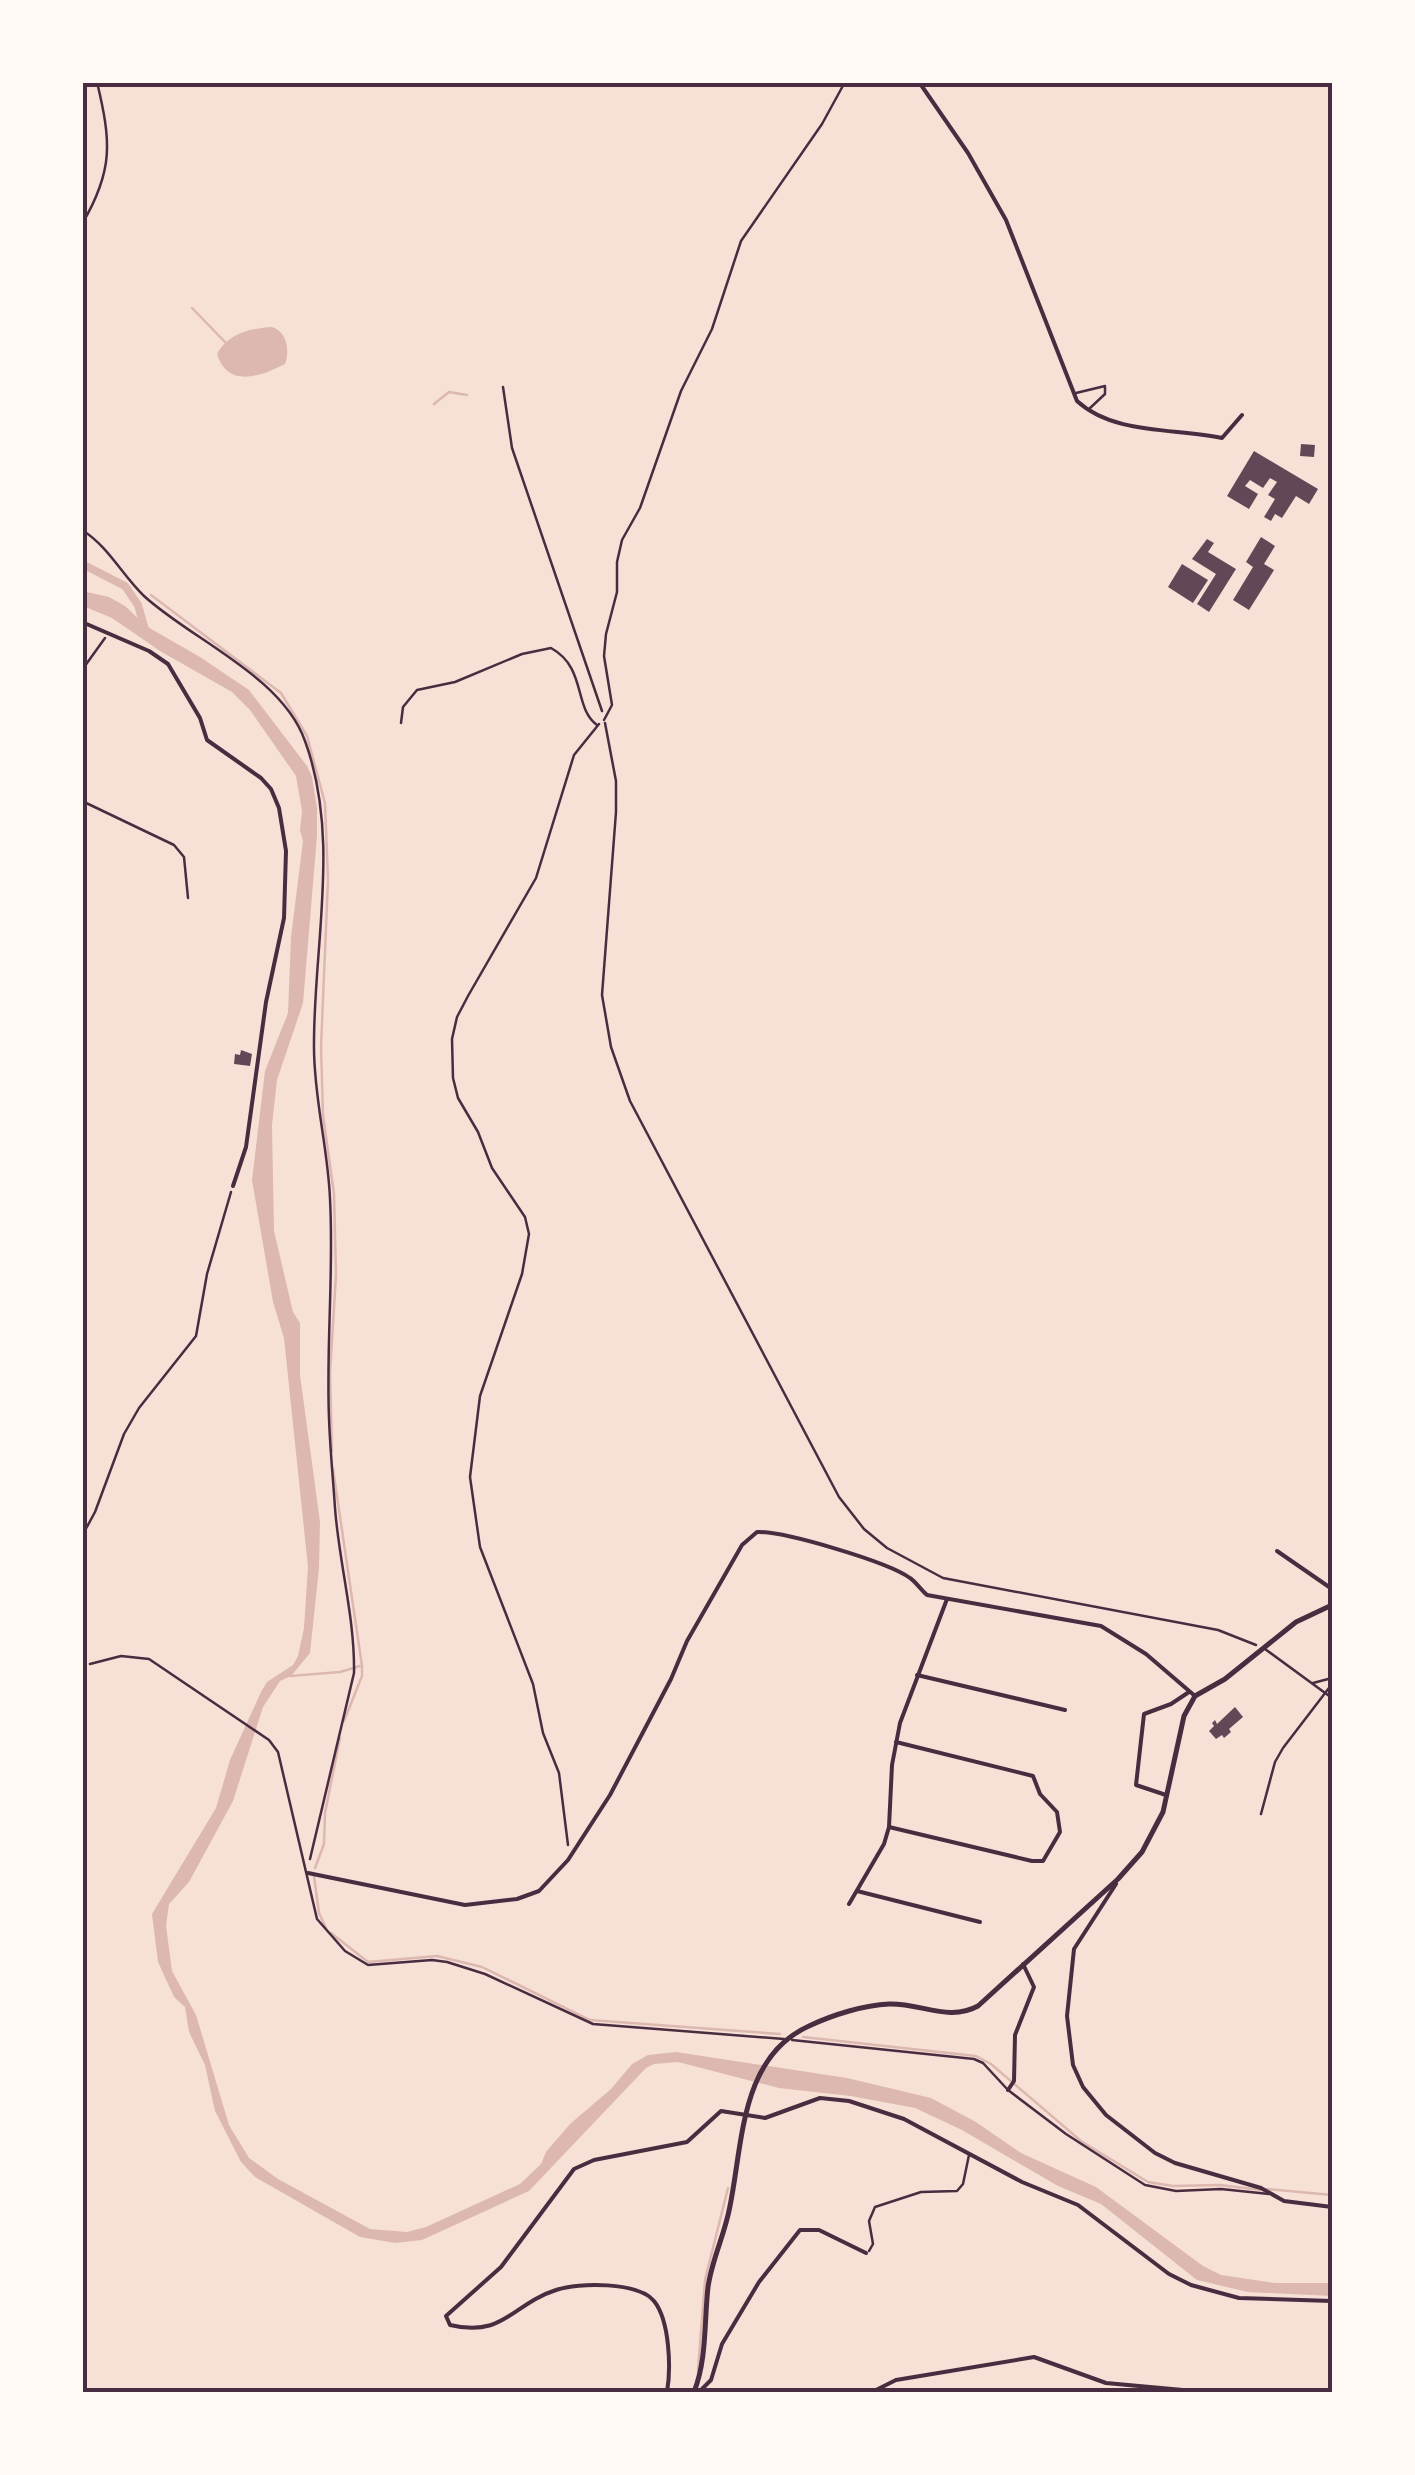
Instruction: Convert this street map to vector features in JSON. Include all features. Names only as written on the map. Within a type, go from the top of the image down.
[{"type":"street","points":[[919,82],[968,153],[1006,220],[1073,394],[1088,410],[1122,424],[1222,438],[1242,415]]},
{"type":"street","points":[[82,622],[168,664],[200,718],[207,740],[261,778],[279,808],[286,851],[284,918],[266,1002],[246,1147],[233,1186]]},
{"type":"street","points":[[308,1872],[464,1905],[506,1901],[532,1894],[546,1885],[573,1852],[623,1773],[686,1640],[742,1545],[757,1532],[783,1535],[894,1570],[912,1579],[927,1595],[1101,1626],[1146,1654],[1192,1694]]},
{"type":"street","points":[[1277,1550],[1332,1589]]},
{"type":"street","points":[[849,1904],[890,1827],[896,1742],[905,1704],[947,1600]]},
{"type":"street","points":[[1166,1794],[1136,1785],[1144,1714],[1225,1679],[1296,1622],[1332,1606]]},
{"type":"street","points":[[917,1675],[1065,1710]]},
{"type":"street","points":[[866,2253],[819,2230],[800,2230],[749,2298],[722,2344],[711,2380],[694,2392],[702,2369],[708,2285],[729,2212],[747,2110],[762,2069],[784,2042],[825,2019],[885,2004],[924,2007],[953,2015],[978,2006],[1118,1879],[1142,1852],[1157,1827],[1192,1694]]},
{"type":"street","points":[[890,1827],[1032,1861],[1043,1861],[1060,1832],[1057,1812],[1040,1794],[1033,1776],[896,1742]]},
{"type":"street","points":[[1118,1879],[1074,1949],[1067,2016],[1074,2066],[1083,2088],[1106,2115],[1155,2153],[1194,2170],[1261,2188],[1284,2201],[1332,2207]]},
{"type":"street","points":[[858,1892],[980,1922]]},
{"type":"street","points":[[1010,2087],[1016,2035],[1034,1986],[1023,1964]]},
{"type":"street","points":[[667,2392],[671,2368],[667,2342],[658,2306],[644,2294],[588,2284],[556,2290],[526,2305],[505,2322],[478,2329],[450,2325],[446,2316],[501,2267],[580,2164],[692,2140],[721,2112],[747,2110],[765,2118],[820,2098],[848,2101],[904,2119],[1022,2182],[1078,2205],[1170,2274],[1192,2285],[1239,2298],[1332,2301]]},
{"type":"street","points":[[872,2392],[896,2380],[1034,2357],[1106,2382],[1205,2392]]},
{"type":"lane","points":[[82,224],[93,206],[109,148],[97,82]]},
{"type":"lane","points":[[604,720],[612,704],[604,656],[606,634],[617,592],[622,540],[640,508],[680,391],[712,329],[741,241],[822,124],[845,82]]},
{"type":"lane","points":[[1073,394],[1105,386],[1105,394],[1088,410]]},
{"type":"lane","points":[[1262,1648],[1332,1698]]},
{"type":"lane","points":[[90,1664],[121,1656],[151,1660],[262,1735],[278,1752],[315,1913],[324,1930],[352,1957],[368,1965],[438,1960],[485,1974],[592,2024],[974,2059],[1066,2134],[1146,2185],[1176,2191],[1221,2188],[1270,2194]]},
{"type":"lane","points":[[1311,1683],[1332,1678]]},
{"type":"lane","points":[[1260,1814],[1275,1762],[1332,1684]]},
{"type":"lane","points":[[866,2253],[874,2244],[869,2221],[875,2207],[922,2192],[961,2189],[970,2153]]},
{"type":"path","points":[[504,388],[512,448],[604,720],[616,796],[602,995],[619,1074],[839,1497],[864,1530],[886,1548],[944,1578],[1218,1630],[1262,1648]]},
{"type":"path","points":[[82,530],[96,539],[140,592],[256,678],[293,720],[304,738],[321,804],[314,1048],[318,1116],[330,1194],[328,1416],[354,1673],[310,1858],[305,1864]]},
{"type":"path","points":[[82,670],[108,632]]},
{"type":"path","points":[[402,723],[404,707],[417,690],[455,682],[522,654],[552,648],[570,665],[582,692],[583,707],[591,722],[598,725]]},
{"type":"path","points":[[573,1852],[567,1844],[559,1774],[543,1733],[533,1684],[493,1587],[474,1524],[470,1477],[476,1414],[522,1274],[529,1234],[525,1218],[492,1168],[478,1132],[458,1098],[452,1078],[452,1039],[457,1017],[536,878],[574,755],[604,720]]},
{"type":"path","points":[[82,801],[180,851],[186,867],[188,898]]},
{"type":"path","points":[[82,1536],[124,1434],[139,1408],[196,1336],[207,1274],[233,1186]]},
{"type":"shaded area","points":[[272,327],[286,342],[285,364],[246,377],[229,372],[222,365],[217,354],[227,341],[248,331]]},
{"type":"shaded area","points":[[82,591],[109,597],[125,606],[146,626],[249,690],[307,766],[317,808],[303,1003],[277,1080],[272,1125],[274,1231],[293,1312],[300,1323],[300,1375],[320,1522],[310,1653],[291,1676],[280,1681],[263,1707],[233,1801],[189,1882],[169,1904],[166,1926],[172,1971],[196,2015],[229,2125],[249,2158],[278,2179],[370,2229],[407,2232],[520,2184],[541,2164],[570,2124],[611,2089],[632,2064],[648,2055],[676,2052],[847,2078],[931,2098],[1021,2153],[1096,2187],[1203,2266],[1221,2275],[1275,2283],[1332,2283],[1332,2296],[1248,2292],[1197,2280],[1101,2204],[1058,2186],[962,2130],[915,2108],[779,2088],[678,2062],[646,2068],[529,2191],[422,2240],[395,2243],[360,2237],[255,2177],[241,2162],[215,2111],[205,2065],[189,2032],[185,2007],[174,1997],[158,1962],[152,1914],[216,1808],[230,1760],[261,1692],[267,1682],[293,1665],[304,1628],[308,1567],[284,1338],[273,1302],[252,1180],[265,1071],[288,1013],[291,937],[303,841],[302,811],[296,776],[250,710],[232,692],[112,618],[83,606]]},
{"type":"building","points":[[1301,444],[1315,445],[1314,457],[1300,456]]},
{"type":"building","points":[[1254,451],[1318,489],[1309,504],[1296,496],[1282,518],[1275,514],[1271,521],[1264,517],[1275,499],[1268,495],[1277,482],[1270,478],[1263,488],[1250,480],[1245,486],[1258,494],[1249,509],[1227,496]]},
{"type":"building","points":[[1261,537],[1275,546],[1264,564],[1274,570],[1249,610],[1233,600],[1253,567],[1246,562]]},
{"type":"building","points":[[1207,539],[1214,543],[1208,552],[1236,569],[1209,612],[1197,604],[1216,574],[1192,559]]},
{"type":"building","points":[[1182,564],[1208,580],[1193,603],[1168,587]]},
{"type":"building","points":[[241,1050],[252,1054],[250,1066],[234,1064],[235,1054],[240,1055]]},
{"type":"building","points":[[1235,1707],[1243,1717],[1224,1738],[1222,1735],[1216,1739],[1209,1731],[1212,1723],[1215,1720],[1217,1724]]},
{"type":"waterway","points":[[192,308],[225,342]]},
{"type":"waterway","points":[[82,332],[85,335]]},
{"type":"waterway","points":[[434,404],[449,392],[467,395]]},
{"type":"waterway","points":[[82,564],[125,586],[138,605],[146,633]]},
{"type":"waterway","points":[[151,595],[281,693],[307,736],[325,803],[328,880],[321,1047],[323,1115],[334,1194],[332,1451]]},
{"type":"waterway","points":[[333,1469],[362,1666],[362,1676],[344,1721]]},
{"type":"waterway","points":[[290,1676],[340,1672],[360,1666]]},
{"type":"waterway","points":[[315,1868],[324,1844],[325,1813],[340,1738]]},
{"type":"waterway","points":[[314,1876],[319,1913],[326,1928]]},
{"type":"waterway","points":[[331,1933],[368,1962],[437,1956],[482,1967],[590,2020],[780,2034]]},
{"type":"waterway","points":[[803,2037],[976,2056],[991,2064],[1081,2141],[1148,2182],[1261,2190]]},
{"type":"waterway","points":[[698,2370],[705,2280],[728,2188]]},
{"type":"waterway","points":[[1267,2189],[1332,2195]]}]
